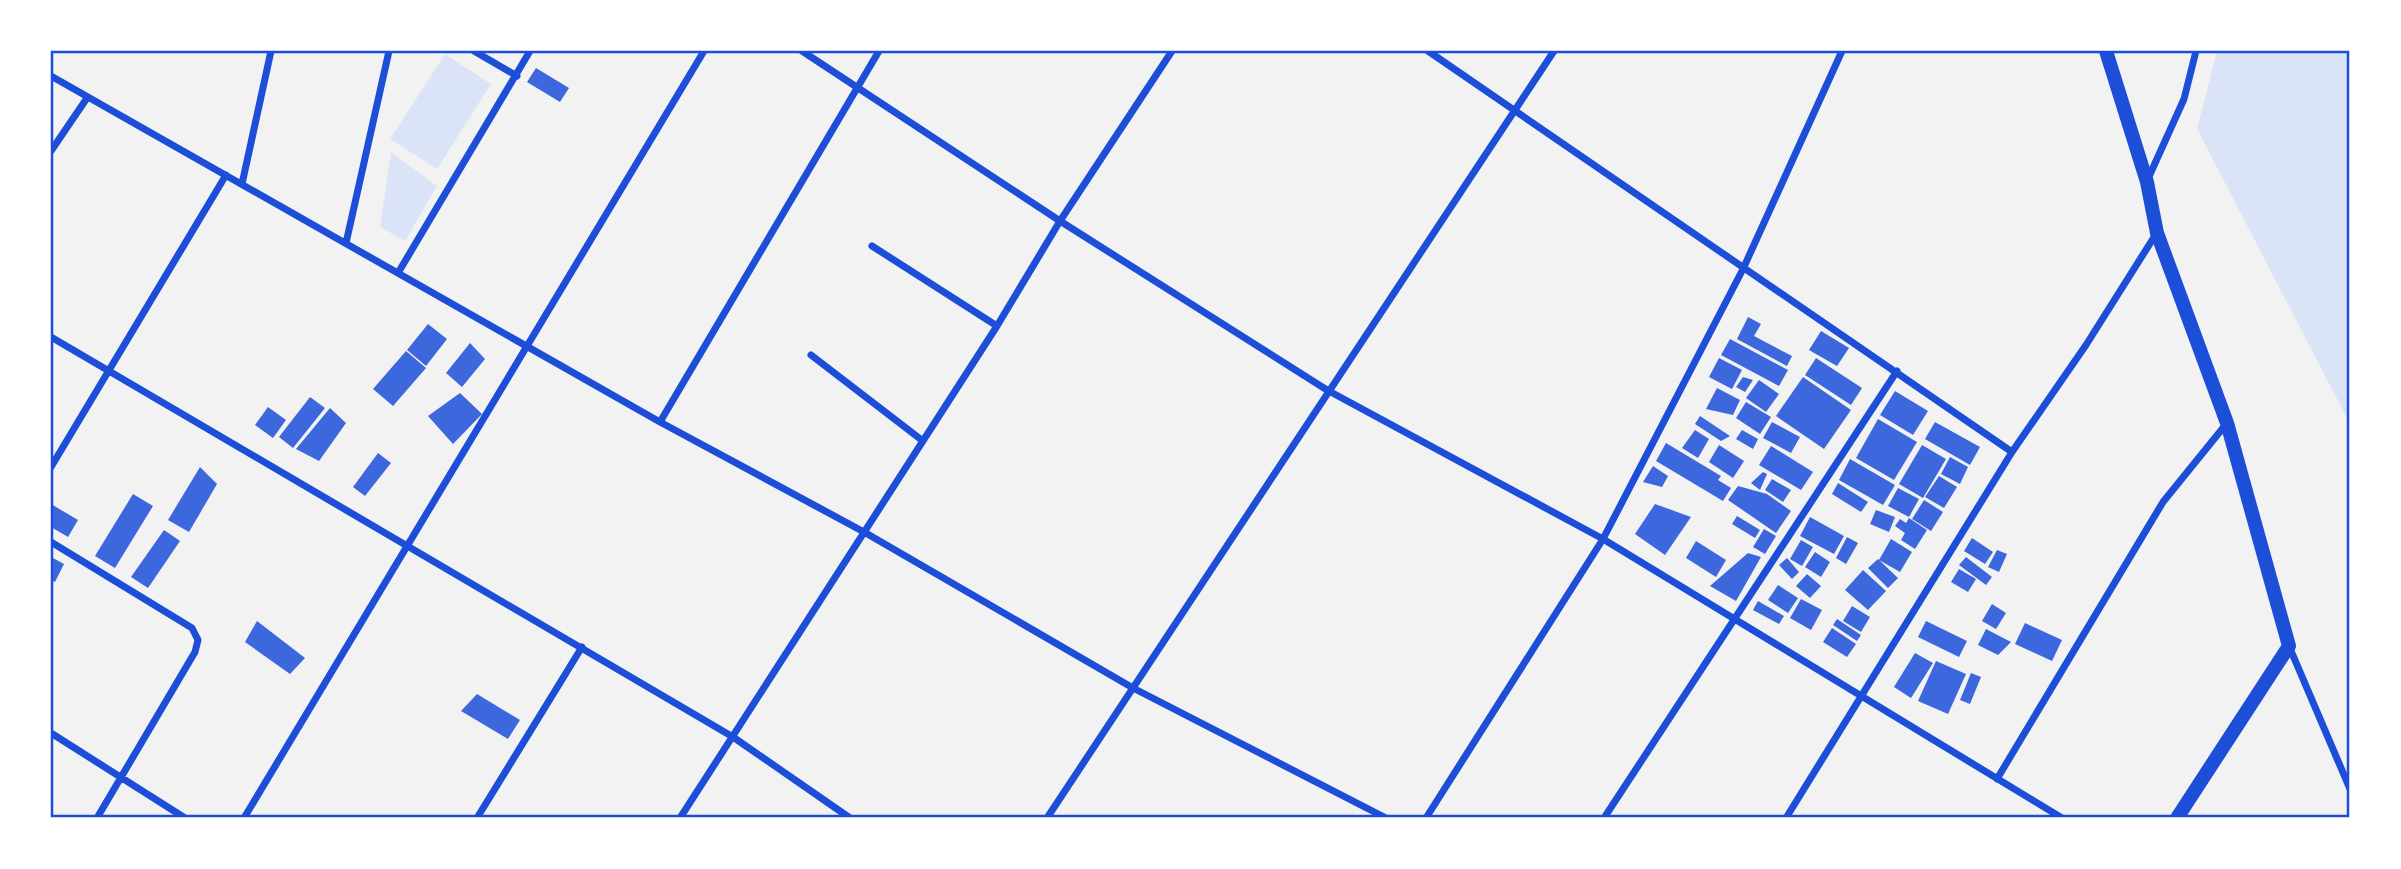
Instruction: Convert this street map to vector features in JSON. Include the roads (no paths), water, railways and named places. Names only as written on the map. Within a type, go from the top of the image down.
[{"type":"main road","points":[[2106,51],[2147,181],[2157,233],[2227,423],[2289,646],[2177,818]]},
{"type":"street","points":[[242,184],[271,51]]},
{"type":"street","points":[[346,243],[389,51]]},
{"type":"street","points":[[474,51],[517,76]]},
{"type":"street","points":[[398,273],[530,51]]},
{"type":"street","points":[[244,818],[704,51]]},
{"type":"street","points":[[802,51],[860,86],[1060,221],[1327,390],[1603,539],[2062,818]]},
{"type":"street","points":[[660,422],[879,51]]},
{"type":"street","points":[[680,818],[997,327],[1060,221],[1172,51]]},
{"type":"street","points":[[1428,51],[2012,452]]},
{"type":"street","points":[[1047,818],[1327,390],[1554,51]]},
{"type":"street","points":[[1426,818],[1603,539],[1743,269],[1842,51]]},
{"type":"street","points":[[2147,181],[2184,99],[2196,51]]},
{"type":"street","points":[[51,76],[528,344],[660,422],[864,532],[1133,688],[1386,818]]},
{"type":"street","points":[[51,150],[87,98]]},
{"type":"street","points":[[51,467],[226,175]]},
{"type":"street","points":[[1786,818],[2012,452],[2086,345],[2157,233]]},
{"type":"street","points":[[872,246],[997,327]]},
{"type":"street","points":[[51,337],[733,737],[850,818]]},
{"type":"street","points":[[811,355],[923,440]]},
{"type":"street","points":[[1604,818],[1897,371]]},
{"type":"street","points":[[1997,779],[2163,502],[2227,423]]},
{"type":"street","points":[[51,542],[192,628],[198,640],[195,652],[97,818]]},
{"type":"street","points":[[2289,646],[2350,789]]},
{"type":"street","points":[[477,818],[582,647]]},
{"type":"street","points":[[51,733],[185,818]]}]
